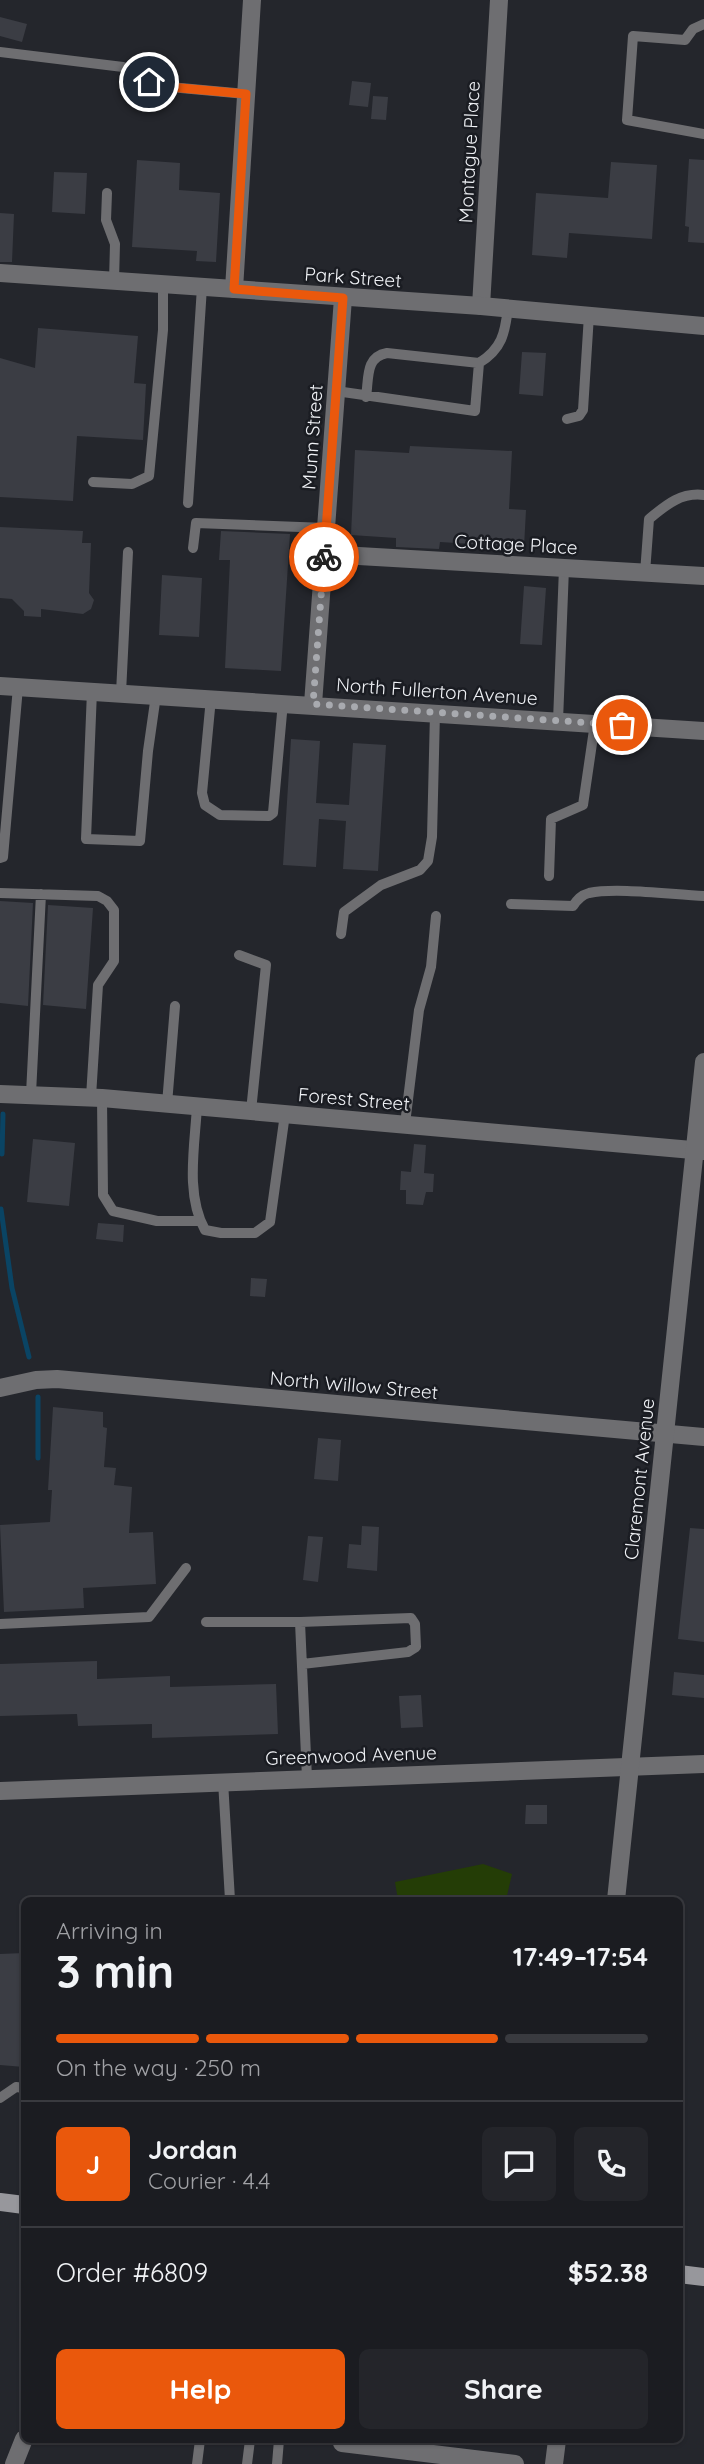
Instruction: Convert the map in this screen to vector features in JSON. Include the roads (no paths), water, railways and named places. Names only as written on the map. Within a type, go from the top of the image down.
[{"type":"main road","points":[[0,2202],[21,2205]]},
{"type":"main road","points":[[683,2274],[704,2277]]},
{"type":"street","points":[[234,289],[252,0]]},
{"type":"street","name":"Montague Place","points":[[481,306],[499,0]]},
{"type":"street","name":"Park Street","points":[[0,273],[508,308],[704,326]]},
{"type":"street","name":"Munn Street","points":[[313,704],[343,298]]},
{"type":"street","name":"Cottage Place","points":[[324,554],[704,576]]},
{"type":"street","name":"North Fullerton Avenue","points":[[0,686],[704,731]]},
{"type":"street","name":"Claremont Avenue","points":[[616,1897],[665,1434],[699,1150],[704,1062]]},
{"type":"street","name":"Forest Street","points":[[0,1094],[197,1106],[699,1150]]},
{"type":"street","name":"North Willow Street","points":[[0,1388],[36,1380],[57,1379],[704,1437]]},
{"type":"street","name":"Greenwood Avenue","points":[[0,1791],[704,1764]]},
{"type":"street","points":[[14,2464],[22,2443]]},
{"type":"street","points":[[342,2443],[515,2464]]},
{"type":"street","points":[[554,2464],[557,2443]]},
{"type":"lane","points":[[704,23],[693,29],[685,40],[633,36],[627,120],[704,134]]},
{"type":"lane","points":[[0,52],[123,67],[159,86],[246,94]]},
{"type":"lane","points":[[107,193],[106,220],[115,244],[114,281]]},
{"type":"lane","points":[[93,482],[132,484],[149,476],[163,330],[163,284]]},
{"type":"lane","points":[[188,503],[202,287]]},
{"type":"lane","points":[[366,397],[370,362],[377,355],[387,353],[479,363],[493,355],[505,336],[508,308]]},
{"type":"lane","points":[[567,419],[579,416],[583,410],[589,316]]},
{"type":"lane","points":[[336,391],[475,411],[479,363]]},
{"type":"lane","points":[[645,573],[649,519],[691,493],[704,495]]},
{"type":"lane","points":[[193,548],[197,523],[326,528]]},
{"type":"lane","points":[[121,693],[128,552]]},
{"type":"lane","points":[[558,721],[564,568]]},
{"type":"lane","points":[[2,857],[18,687]]},
{"type":"lane","points":[[92,691],[86,839],[141,841],[148,751],[156,695]]},
{"type":"lane","points":[[211,698],[202,793],[205,805],[220,815],[269,816],[274,813],[283,702]]},
{"type":"lane","points":[[341,934],[344,912],[381,885],[419,870],[428,861],[432,838],[435,712]]},
{"type":"lane","points":[[549,876],[551,819],[583,805],[595,723]]},
{"type":"lane","points":[[0,893],[98,896],[107,901],[114,910],[114,961],[98,985],[96,1098],[103,1195],[113,1211],[158,1221],[200,1221]]},
{"type":"lane","points":[[511,904],[573,906],[580,897],[589,893],[704,896]]},
{"type":"lane","points":[[31,1094],[41,894]]},
{"type":"lane","points":[[405,1124],[419,1010],[431,967],[436,916]]},
{"type":"lane","points":[[239,955],[266,965],[251,1111]]},
{"type":"lane","points":[[167,1104],[175,1006]]},
{"type":"lane","points":[[197,1106],[193,1176],[200,1221],[205,1230],[221,1233],[256,1233],[270,1222],[285,1114]]},
{"type":"lane","points":[[0,1624],[149,1617],[186,1568]]},
{"type":"lane","points":[[206,1622],[411,1618],[415,1624],[416,1647],[408,1652],[302,1664]]},
{"type":"lane","points":[[300,1622],[307,1778]]},
{"type":"lane","points":[[223,1781],[230,1897]]},
{"type":"lane","points":[[0,2098],[16,2087],[21,2088]]},
{"type":"lane","points":[[197,2464],[200,2443]]},
{"type":"lane","points":[[247,2464],[250,2443]]},
{"type":"lane","points":[[277,2464],[279,2443]]},
{"type":"waterway","points":[[2,1154],[3,1114]]},
{"type":"waterway","points":[[1,1209],[12,1288],[29,1357]]},
{"type":"waterway","points":[[38,1397],[38,1458]]}]
